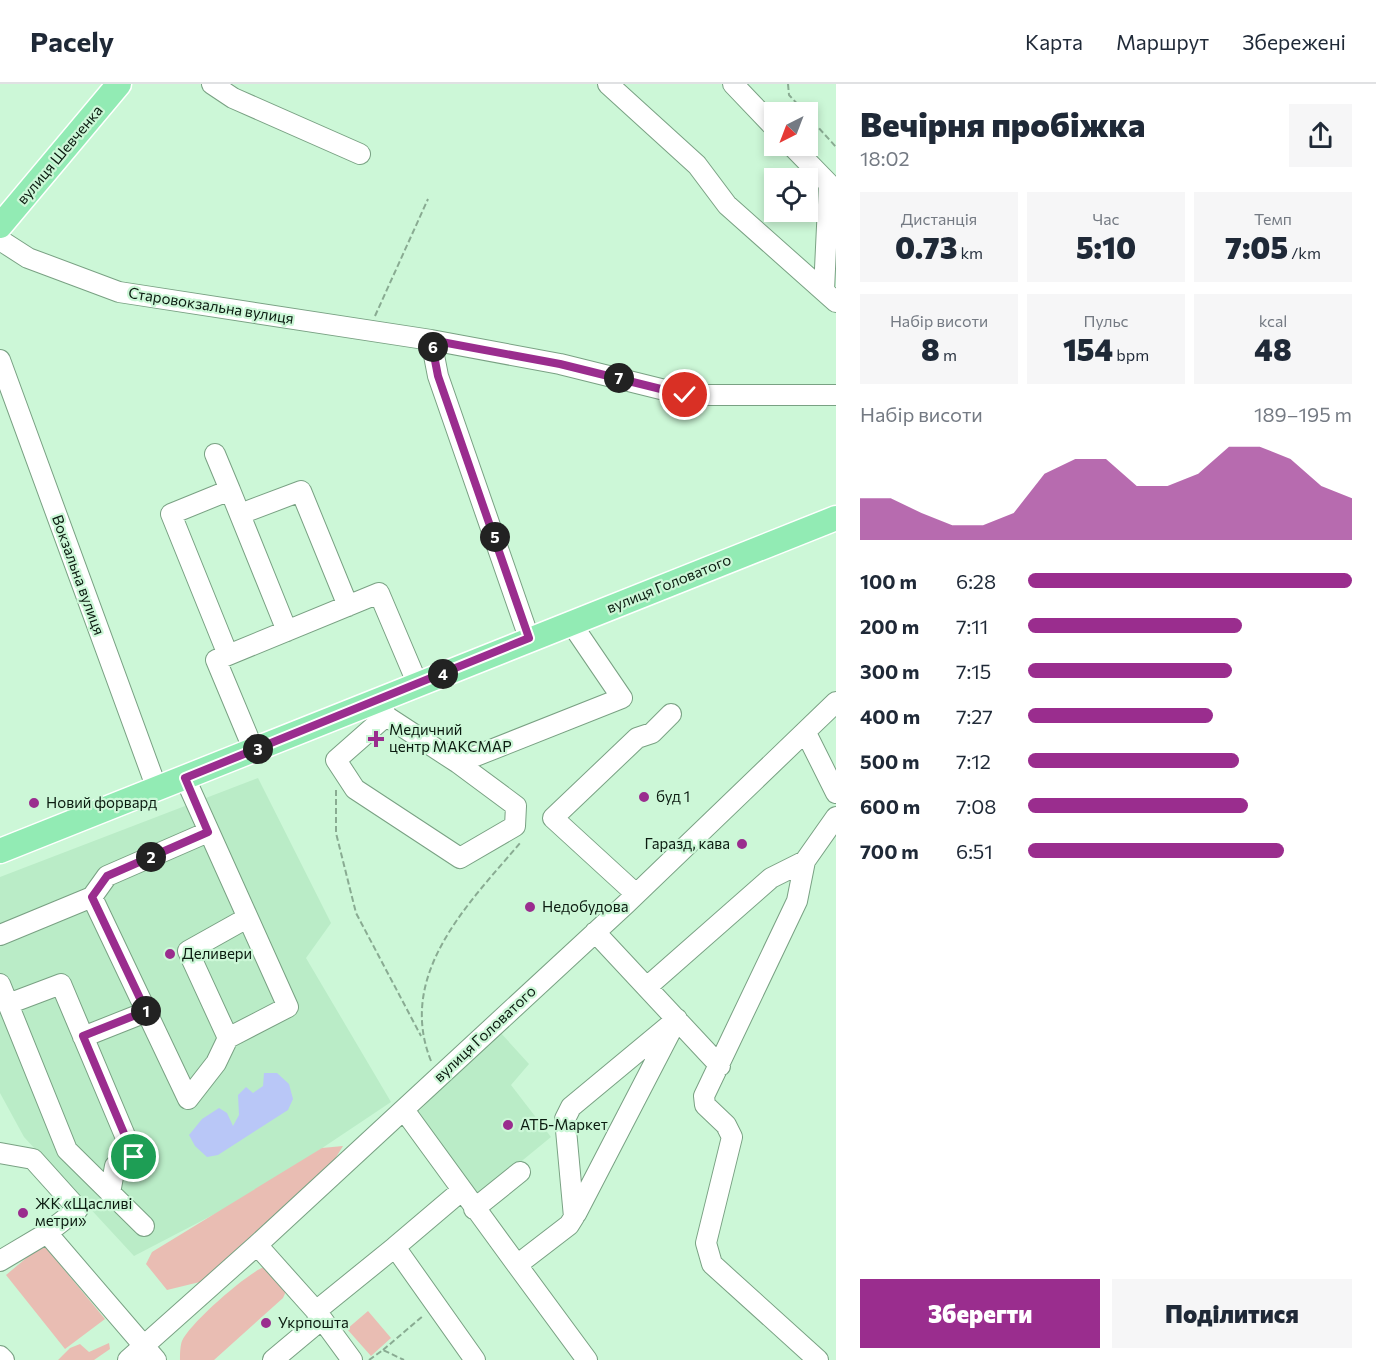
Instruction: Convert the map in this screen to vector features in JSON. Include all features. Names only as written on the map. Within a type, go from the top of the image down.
[{"type":"main road","name":"вулиця Шевченка","points":[[0,226],[119,84]]},
{"type":"main road","name":"вулиця Головатого","points":[[0,851],[254,751],[383,708],[418,685],[529,638],[836,518]]},
{"type":"street","points":[[212,84],[233,98],[360,154]]},
{"type":"street","points":[[608,84],[697,165],[727,206],[830,296]]},
{"type":"street","points":[[733,84],[764,117]]},
{"type":"street","points":[[802,156],[829,184],[830,296]]},
{"type":"street","name":"Старовокзальна вулиця","points":[[0,240],[28,258],[119,292],[431,340],[560,364],[685,395],[836,395]]},
{"type":"street","points":[[431,340],[438,376],[529,638]]},
{"type":"street","name":"Вокзальна вулиця","points":[[0,360],[157,789]]},
{"type":"street","points":[[215,454],[287,631]]},
{"type":"street","points":[[228,655],[171,514],[230,490]]},
{"type":"street","points":[[240,514],[301,490],[348,606]]},
{"type":"street","points":[[254,751],[216,660],[379,593],[418,685]]},
{"type":"street","points":[[458,763],[622,698],[571,623]]},
{"type":"street","name":"вулиця Головатого","points":[[128,1360],[151,1352],[257,1245],[636,894],[807,733],[836,702]]},
{"type":"street","points":[[383,708],[458,763],[516,806],[515,826],[460,858],[355,789],[336,760],[383,708]]},
{"type":"street","points":[[636,894],[553,818],[637,738],[652,733],[671,714]]},
{"type":"street","points":[[807,733],[836,793]]},
{"type":"street","points":[[92,897],[188,1099],[216,1064],[228,1038],[288,1007],[185,778]]},
{"type":"street","points":[[818,1360],[712,1264],[706,1243],[732,1137],[726,1125],[705,1105],[704,1096],[797,901],[805,861],[836,817]]},
{"type":"street","points":[[0,935],[92,897],[107,876],[208,832]]},
{"type":"street","points":[[647,987],[771,878],[805,861]]},
{"type":"street","points":[[228,1038],[188,951],[248,918]]},
{"type":"street","points":[[595,932],[720,1066]]},
{"type":"street","points":[[0,984],[67,1150],[144,1227]]},
{"type":"street","points":[[8,1004],[61,984],[134,1157],[115,1166],[110,1193]]},
{"type":"street","points":[[83,1036],[146,1011]]},
{"type":"street","points":[[574,1217],[565,1119],[571,1107],[677,1020]]},
{"type":"street","points":[[517,1265],[569,1225],[677,1020]]},
{"type":"street","points":[[404,1110],[474,1209],[587,1360]]},
{"type":"street","points":[[0,1153],[33,1159],[78,1209],[47,1233],[0,1261]]},
{"type":"street","points":[[474,1209],[520,1172]]},
{"type":"street","points":[[273,1360],[319,1315],[461,1191]]},
{"type":"street","points":[[47,1233],[151,1352]]},
{"type":"street","points":[[257,1245],[319,1315],[352,1360]]},
{"type":"street","points":[[395,1247],[475,1360]]},
{"type":"path","points":[[788,84],[789,95],[795,102]]},
{"type":"path","points":[[818,127],[836,147]]},
{"type":"path","points":[[369,330],[428,200]]},
{"type":"path","points":[[336,760],[336,833],[356,912],[422,1037],[438,1078]]},
{"type":"path","points":[[422,1037],[423,989],[440,945],[478,892],[524,839]]},
{"type":"path","points":[[369,1360],[436,1305]]},
{"type":"path","points":[[382,1350],[404,1360]]},
{"type":"shaded area","points":[[258,778],[331,923],[306,958],[391,1102],[255,1193],[134,1256],[24,1137],[0,1093],[0,877]]},
{"type":"shaded area","points":[[499,1031],[529,1064],[511,1085],[551,1137],[478,1197],[414,1116]]},
{"type":"shaded area","points":[[343,1146],[330,1167],[212,1279],[167,1290],[146,1264],[152,1252],[322,1148]]},
{"type":"shaded area","points":[[43,1244],[105,1319],[65,1349],[6,1275]]},
{"type":"shaded area","points":[[264,1267],[287,1289],[283,1298],[214,1360],[180,1360],[182,1341],[195,1323],[232,1289]]},
{"type":"shaded area","points":[[368,1311],[391,1338],[371,1356],[347,1329]]},
{"type":"shaded area","points":[[109,1343],[110,1349],[94,1360],[58,1360],[70,1348],[80,1344],[89,1352]]},
{"type":"water","points":[[264,1073],[277,1073],[289,1084],[293,1099],[288,1110],[218,1155],[207,1157],[195,1146],[189,1135],[202,1119],[219,1108],[227,1113],[233,1126],[239,1115],[238,1095],[246,1087],[253,1093],[263,1086]]},
{"type":"place","name":"Медичний центр МАКСМАР","points":[[376,739]]},
{"type":"place","name":"буд 1","points":[[644,797]]},
{"type":"place","name":"Новий форвард","points":[[34,803]]},
{"type":"place","name":"Гаразд, кава","points":[[742,844]]},
{"type":"place","name":"Недобудова","points":[[530,907]]},
{"type":"place","name":"Деливери","points":[[170,954]]},
{"type":"place","name":"АТБ-Маркет","points":[[508,1125]]},
{"type":"place","name":"ЖК «Щасливі метри»","points":[[23,1213]]},
{"type":"place","name":"Укрпошта","points":[[266,1323]]},
{"type":"route","points":[[134,1157],[83,1036],[146,1011],[92,897],[107,876],[208,832],[185,778],[529,638],[438,376],[431,340],[560,364],[685,395]]}]
